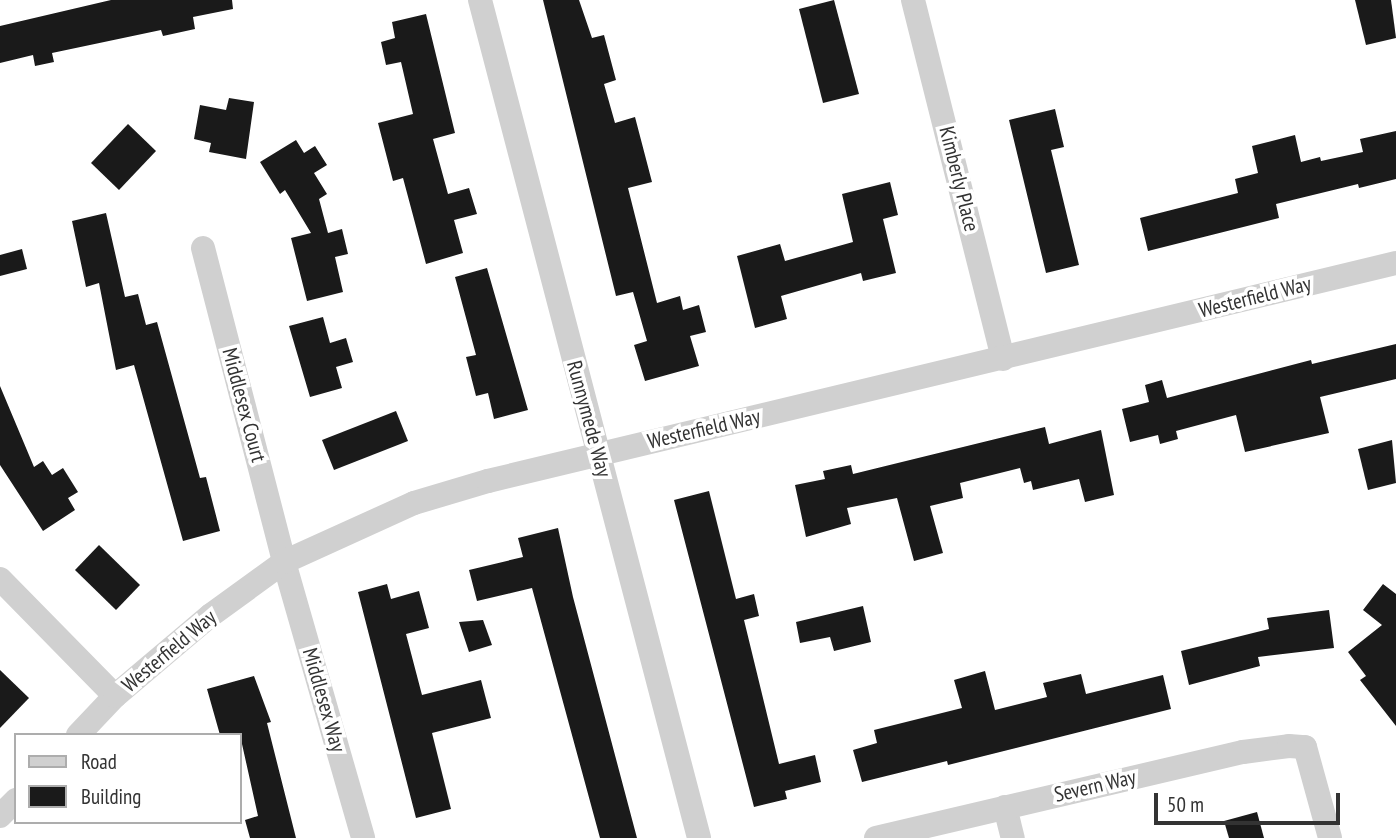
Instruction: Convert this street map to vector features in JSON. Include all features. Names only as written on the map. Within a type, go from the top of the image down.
[{"type":"street","name":"Runnymede Way","points":[[480,0],[699,838]]},
{"type":"street","name":"Kimberly Place","points":[[912,0],[1003,359]]},
{"type":"street","name":"Middlesex Court","points":[[203,248],[284,562]]},
{"type":"street","name":"Westerfield Way","points":[[80,733],[115,696],[211,615],[284,562],[414,503],[598,454],[1396,263]]},
{"type":"street","name":"Middlesex Way","points":[[284,562],[363,838]]},
{"type":"street","points":[[0,579],[115,696]]},
{"type":"street","name":"Severn Way","points":[[876,838],[1243,752],[1305,747],[1330,838]]},
{"type":"street","points":[[0,816],[14,802]]},
{"type":"street","points":[[1005,807],[1013,838]]},
{"type":"building","points":[[111,0],[232,0],[233,9],[193,17],[195,29],[163,36],[161,30],[52,53],[54,62],[35,66],[33,55],[0,63],[0,26]]},
{"type":"building","points":[[543,0],[579,0],[592,38],[604,35],[616,80],[604,84],[615,123],[635,117],[652,182],[628,188],[657,303],[680,296],[683,310],[699,305],[706,332],[690,336],[699,366],[645,381],[634,345],[647,341],[633,292],[616,296]]},
{"type":"building","points":[[834,0],[859,94],[823,103],[799,9]]},
{"type":"building","points":[[1355,0],[1391,0],[1396,38],[1366,45]]},
{"type":"building","points":[[426,14],[455,133],[433,139],[448,194],[469,188],[477,214],[454,220],[463,253],[426,264],[403,178],[393,181],[378,123],[413,114],[401,62],[386,65],[381,42],[395,38],[392,22]]},
{"type":"building","points":[[229,98],[254,102],[246,159],[209,152],[211,143],[194,139],[200,105],[226,110]]},
{"type":"building","points":[[1055,109],[1064,147],[1051,150],[1079,265],[1046,273],[1009,120]]},
{"type":"building","points":[[128,124],[156,151],[119,190],[91,163]]},
{"type":"building","points":[[1396,131],[1396,179],[1359,188],[1358,184],[1276,204],[1279,218],[1148,251],[1140,218],[1238,193],[1235,179],[1258,173],[1252,146],[1295,135],[1301,162],[1320,157],[1321,161],[1363,152],[1360,139]]},
{"type":"building","points":[[296,140],[304,153],[315,146],[327,165],[314,173],[327,194],[319,199],[328,233],[342,229],[348,254],[335,257],[343,292],[307,301],[291,238],[311,233],[285,190],[280,194],[260,162]]},
{"type":"building","points":[[890,182],[898,215],[883,219],[896,273],[863,281],[861,273],[781,296],[787,319],[755,328],[737,256],[780,244],[785,261],[853,242],[842,194]]},
{"type":"building","points":[[106,213],[125,297],[138,294],[146,325],[157,322],[200,478],[206,477],[220,531],[183,541],[134,365],[116,370],[99,283],[86,287],[72,221]]},
{"type":"building","points":[[22,249],[27,269],[0,276],[0,255]]},
{"type":"building","points":[[487,268],[528,410],[494,419],[488,393],[476,396],[466,357],[476,355],[455,277]]},
{"type":"building","points":[[323,317],[330,343],[346,338],[353,362],[336,367],[342,388],[310,397],[289,326]]},
{"type":"building","points":[[1396,344],[1396,379],[1320,397],[1329,433],[1245,452],[1236,415],[1176,431],[1178,439],[1160,444],[1158,435],[1130,442],[1122,409],[1149,402],[1145,385],[1162,380],[1167,398],[1311,360],[1312,364]]},
{"type":"building","points":[[0,386],[34,467],[43,461],[52,475],[63,468],[78,492],[68,498],[75,510],[43,531],[0,465]]},
{"type":"building","points":[[396,411],[408,441],[334,470],[322,440]]},
{"type":"building","points":[[1045,427],[1049,444],[1101,430],[1114,495],[1085,502],[1079,479],[1033,490],[1031,481],[1024,483],[1020,468],[960,483],[963,498],[930,506],[943,553],[914,561],[897,498],[847,508],[851,524],[806,537],[795,485],[825,479],[823,471],[851,465],[853,474]]},
{"type":"building","points":[[1392,440],[1396,483],[1368,490],[1358,449]]},
{"type":"building","points":[[709,491],[736,599],[754,594],[759,616],[744,620],[779,764],[815,755],[821,782],[785,791],[787,799],[754,807],[674,500]]},
{"type":"building","points":[[558,528],[573,597],[637,838],[600,838],[532,588],[477,601],[469,570],[523,557],[518,538]]},
{"type":"building","points":[[99,545],[140,585],[116,610],[75,570]]},
{"type":"building","points":[[387,584],[391,599],[419,591],[429,628],[406,634],[422,695],[481,680],[491,718],[432,733],[451,809],[416,818],[358,592]]},
{"type":"building","points":[[1383,584],[1396,594],[1396,726],[1360,680],[1366,676],[1348,652],[1382,625],[1363,610]]},
{"type":"building","points":[[863,606],[871,642],[834,651],[830,637],[800,643],[796,622]]},
{"type":"building","points":[[1329,610],[1334,648],[1258,657],[1260,666],[1189,685],[1181,651],[1269,629],[1267,618]]},
{"type":"building","points":[[483,620],[492,645],[469,652],[459,622]]},
{"type":"building","points":[[0,670],[29,698],[0,728]]},
{"type":"building","points":[[985,671],[995,710],[1047,697],[1043,683],[1081,674],[1086,694],[1163,675],[1171,709],[948,765],[947,761],[862,782],[853,750],[877,743],[874,730],[962,708],[954,680]]},
{"type":"building","points":[[254,676],[271,722],[267,723],[296,838],[250,838],[245,820],[258,816],[242,733],[219,733],[207,689]]},
{"type":"building","points":[[1257,812],[1264,838],[1229,838],[1224,821]]}]
